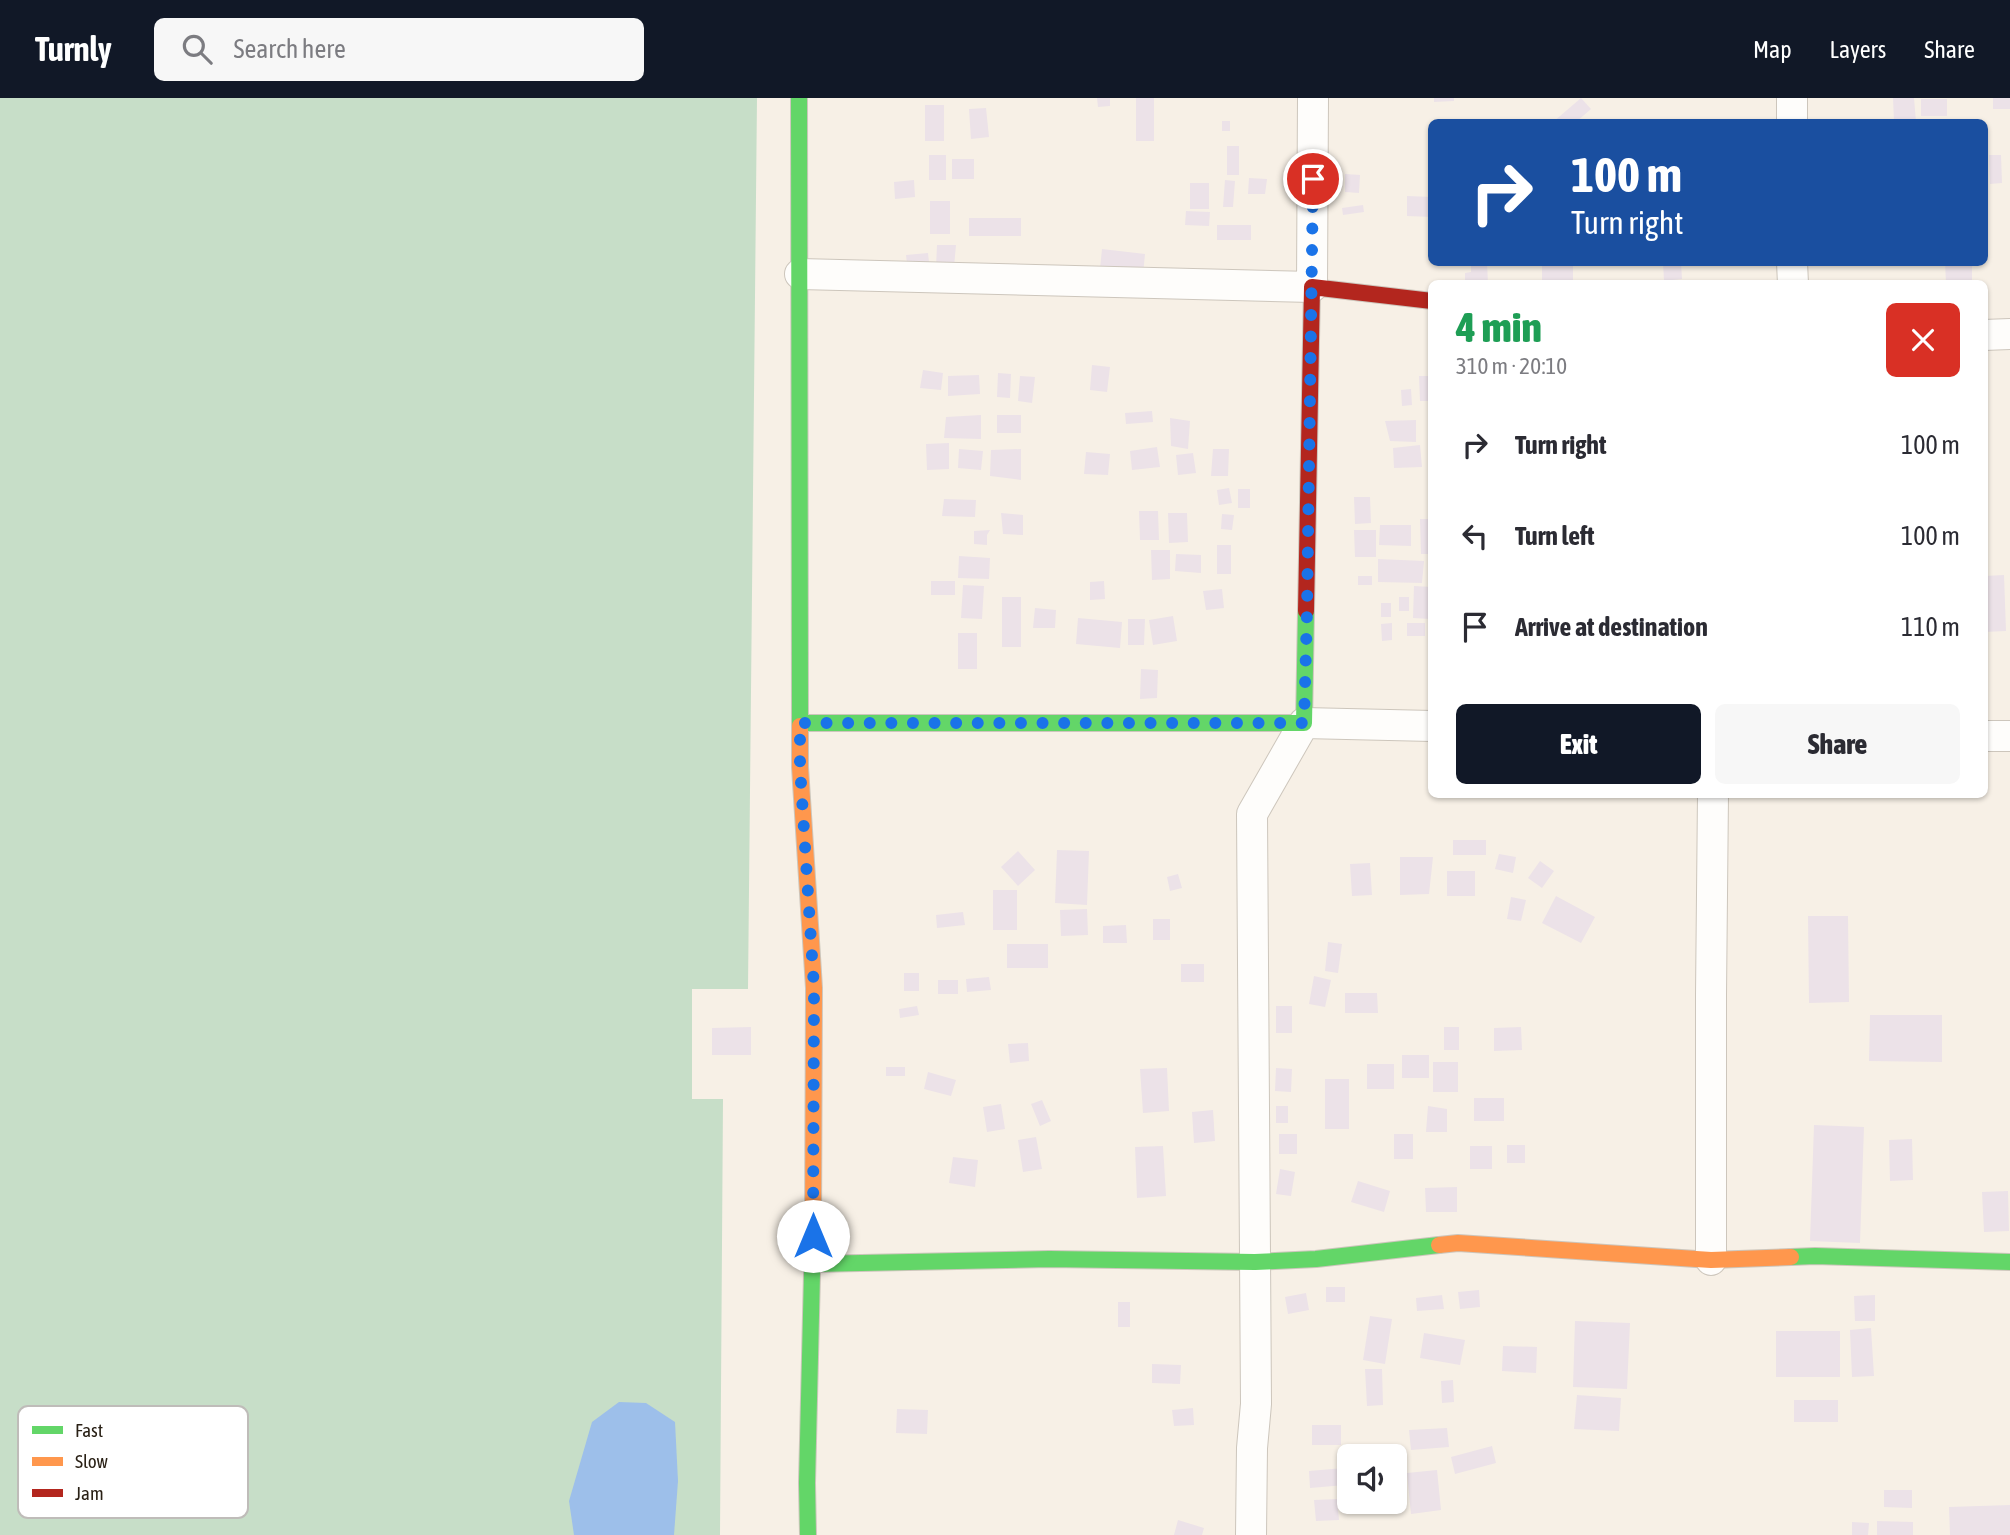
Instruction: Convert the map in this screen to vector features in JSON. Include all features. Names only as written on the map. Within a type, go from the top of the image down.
[{"type":"street","points":[[799,98],[800,767],[814,988],[808,1535]]},
{"type":"street","points":[[1251,1535],[1252,1448],[1256,1404],[1252,814],[1304,723],[1313,98]]},
{"type":"street","points":[[1792,98],[1792,119]]},
{"type":"street","points":[[800,274],[1312,287],[1428,301]]},
{"type":"street","points":[[1988,335],[2010,334]]},
{"type":"street","points":[[800,723],[1304,723],[1428,726]]},
{"type":"street","points":[[1988,736],[2010,736]]},
{"type":"street","points":[[1711,1260],[1713,798]]},
{"type":"street","points":[[813,1264],[1049,1259],[1255,1262],[1315,1259],[1458,1243],[1711,1260],[1815,1256],[2010,1262]]},
{"type":"green space","points":[[0,98],[757,98],[748,989],[692,989],[692,1099],[723,1099],[720,1535],[0,1535]]},
{"type":"water","points":[[619,1402],[646,1403],[675,1422],[678,1481],[674,1535],[574,1535],[569,1501],[592,1422]]},
{"type":"building","points":[[1097,98],[1110,98],[1110,106],[1098,107]]},
{"type":"building","points":[[1136,98],[1154,98],[1154,141],[1136,141]]},
{"type":"building","points":[[1434,98],[1454,98],[1454,101],[1434,102]]},
{"type":"building","points":[[1581,98],[1591,109],[1579,119],[1556,119]]},
{"type":"building","points":[[1893,98],[1914,98],[1916,119],[1894,119]]},
{"type":"building","points":[[1993,98],[2010,98],[2010,109],[1993,109]]},
{"type":"building","points":[[1921,99],[1947,99],[1947,116],[1921,116]]},
{"type":"building","points":[[925,105],[944,105],[944,141],[925,141]]},
{"type":"building","points":[[986,108],[989,137],[971,139],[969,109]]},
{"type":"building","points":[[1222,121],[1230,121],[1230,131],[1222,131]]},
{"type":"building","points":[[1227,146],[1239,146],[1239,175],[1227,175]]},
{"type":"building","points":[[929,155],[946,155],[946,180],[929,180]]},
{"type":"building","points":[[1989,155],[2001,155],[2002,183],[1990,184]]},
{"type":"building","points":[[952,159],[974,159],[974,179],[952,179]]},
{"type":"building","points":[[1345,174],[1360,175],[1359,193],[1345,192]]},
{"type":"building","points":[[1249,178],[1267,179],[1265,194],[1248,194]]},
{"type":"building","points":[[914,180],[915,197],[895,199],[894,182]]},
{"type":"building","points":[[1225,180],[1235,181],[1233,207],[1223,207]]},
{"type":"building","points":[[1190,183],[1209,183],[1209,209],[1190,209]]},
{"type":"building","points":[[1407,196],[1428,197],[1428,217],[1407,216]]},
{"type":"building","points":[[930,201],[950,201],[950,234],[930,234]]},
{"type":"building","points":[[1363,205],[1364,212],[1343,215],[1342,208]]},
{"type":"building","points":[[1186,211],[1210,212],[1209,226],[1185,225]]},
{"type":"building","points":[[969,218],[1021,218],[1021,236],[969,236]]},
{"type":"building","points":[[1217,225],[1251,225],[1251,240],[1217,240]]},
{"type":"building","points":[[937,245],[956,245],[954,267],[936,267]]},
{"type":"building","points":[[1102,249],[1145,254],[1143,274],[1100,269]]},
{"type":"building","points":[[928,253],[929,262],[907,264],[906,255]]},
{"type":"building","points":[[1471,266],[1487,266],[1488,280],[1465,280],[1465,273],[1471,272]]},
{"type":"building","points":[[1542,266],[1573,266],[1573,280],[1542,280]]},
{"type":"building","points":[[1663,266],[1681,266],[1682,279],[1664,280]]},
{"type":"building","points":[[1945,266],[1972,266],[1972,280],[1946,280]]},
{"type":"building","points":[[1092,365],[1110,367],[1107,392],[1090,390]]},
{"type":"building","points":[[923,370],[943,373],[941,390],[920,388]]},
{"type":"building","points":[[998,373],[1011,374],[1010,398],[997,397]]},
{"type":"building","points":[[979,375],[980,394],[948,396],[948,376]]},
{"type":"building","points":[[1020,376],[1035,377],[1032,403],[1018,401]]},
{"type":"building","points":[[1419,376],[1428,376],[1428,401],[1420,401]]},
{"type":"building","points":[[1411,389],[1412,405],[1402,406],[1401,390]]},
{"type":"building","points":[[1152,411],[1153,422],[1126,424],[1125,413]]},
{"type":"building","points":[[981,415],[981,439],[944,438],[946,417]]},
{"type":"building","points":[[997,415],[1021,415],[1021,433],[997,433]]},
{"type":"building","points":[[1170,418],[1190,421],[1188,449],[1171,446]]},
{"type":"building","points":[[1416,420],[1416,442],[1390,441],[1385,421]]},
{"type":"building","points":[[949,443],[949,469],[927,470],[926,444]]},
{"type":"building","points":[[1420,445],[1422,467],[1394,468],[1393,448]]},
{"type":"building","points":[[1157,447],[1160,467],[1132,470],[1130,451]]},
{"type":"building","points":[[959,449],[983,451],[981,470],[958,468]]},
{"type":"building","points":[[1021,449],[1021,480],[990,476],[991,450]]},
{"type":"building","points":[[1213,449],[1229,449],[1228,476],[1211,476]]},
{"type":"building","points":[[1086,452],[1110,454],[1108,475],[1084,474]]},
{"type":"building","points":[[1193,453],[1196,473],[1178,475],[1176,455]]},
{"type":"building","points":[[1229,488],[1232,503],[1219,505],[1217,490]]},
{"type":"building","points":[[1238,489],[1250,489],[1250,508],[1238,508]]},
{"type":"building","points":[[1354,497],[1370,497],[1371,523],[1355,524]]},
{"type":"building","points":[[944,499],[976,500],[975,517],[942,516]]},
{"type":"building","points":[[1139,511],[1158,511],[1159,540],[1140,540]]},
{"type":"building","points":[[1001,513],[1023,515],[1023,535],[1003,534]]},
{"type":"building","points":[[1168,513],[1187,513],[1188,542],[1169,543]]},
{"type":"building","points":[[1222,514],[1234,515],[1232,530],[1221,529]]},
{"type":"building","points":[[1420,519],[1428,519],[1428,554],[1421,554]]},
{"type":"building","points":[[1380,525],[1411,525],[1411,546],[1379,545]]},
{"type":"building","points":[[990,530],[987,545],[974,544],[974,531]]},
{"type":"building","points":[[1354,530],[1376,530],[1376,557],[1355,557]]},
{"type":"building","points":[[1217,545],[1231,545],[1231,574],[1217,574]]},
{"type":"building","points":[[1151,550],[1170,550],[1170,579],[1152,580]]},
{"type":"building","points":[[1176,554],[1201,555],[1201,573],[1175,571]]},
{"type":"building","points":[[959,556],[990,558],[989,579],[958,578]]},
{"type":"building","points":[[1378,559],[1424,561],[1422,583],[1378,582]]},
{"type":"building","points":[[2004,575],[2006,631],[1988,632],[1988,576]]},
{"type":"building","points":[[1358,576],[1372,576],[1372,585],[1358,585]]},
{"type":"building","points":[[931,581],[955,581],[955,595],[931,595]]},
{"type":"building","points":[[1104,581],[1105,599],[1090,600],[1090,582]]},
{"type":"building","points":[[963,585],[984,586],[982,619],[961,618]]},
{"type":"building","points":[[1414,586],[1428,587],[1428,619],[1413,618]]},
{"type":"building","points":[[1222,589],[1224,608],[1206,610],[1203,591]]},
{"type":"building","points":[[1002,597],[1021,597],[1021,647],[1002,647]]},
{"type":"building","points":[[1399,597],[1409,597],[1409,611],[1399,611]]},
{"type":"building","points":[[1381,603],[1391,603],[1391,617],[1381,617]]},
{"type":"building","points":[[1035,608],[1056,610],[1055,628],[1033,628]]},
{"type":"building","points":[[1173,616],[1177,641],[1153,645],[1149,620]]},
{"type":"building","points":[[1078,618],[1122,622],[1120,648],[1076,644]]},
{"type":"building","points":[[1128,619],[1145,619],[1144,645],[1128,645]]},
{"type":"building","points":[[1392,623],[1392,640],[1382,641],[1381,624]]},
{"type":"building","points":[[1407,623],[1425,623],[1425,636],[1407,636]]},
{"type":"building","points":[[958,633],[977,633],[977,669],[958,669]]},
{"type":"building","points":[[1141,669],[1158,670],[1157,698],[1140,699]]},
{"type":"building","points":[[1453,840],[1486,840],[1486,855],[1453,855]]},
{"type":"building","points":[[1057,850],[1089,851],[1087,905],[1055,903]]},
{"type":"building","points":[[1018,851],[1035,870],[1018,886],[1001,867]]},
{"type":"building","points":[[1499,854],[1516,857],[1513,873],[1495,869]]},
{"type":"building","points":[[1400,857],[1433,857],[1429,894],[1400,895]]},
{"type":"building","points":[[1540,861],[1554,871],[1542,888],[1528,878]]},
{"type":"building","points":[[1370,863],[1372,895],[1352,896],[1350,864]]},
{"type":"building","points":[[1447,871],[1475,871],[1475,896],[1447,896]]},
{"type":"building","points":[[1178,874],[1182,888],[1170,891],[1167,877]]},
{"type":"building","points":[[993,890],[1017,890],[1017,930],[993,930]]},
{"type":"building","points":[[1556,896],[1595,917],[1581,943],[1542,923]]},
{"type":"building","points":[[1511,897],[1526,900],[1521,921],[1507,919]]},
{"type":"building","points":[[1087,909],[1088,935],[1061,936],[1060,910]]},
{"type":"building","points":[[963,912],[965,925],[937,928],[936,915]]},
{"type":"building","points":[[1808,916],[1848,916],[1849,1002],[1809,1003]]},
{"type":"building","points":[[1153,919],[1170,919],[1170,940],[1153,940]]},
{"type":"building","points":[[1126,925],[1127,943],[1103,943],[1103,926]]},
{"type":"building","points":[[1328,942],[1342,944],[1338,973],[1325,971]]},
{"type":"building","points":[[1007,944],[1048,944],[1048,968],[1007,968]]},
{"type":"building","points":[[1181,964],[1204,964],[1204,982],[1181,982]]},
{"type":"building","points":[[904,973],[919,973],[919,991],[904,991]]},
{"type":"building","points":[[1314,976],[1331,980],[1325,1007],[1309,1004]]},
{"type":"building","points":[[989,977],[991,990],[967,992],[966,979]]},
{"type":"building","points":[[938,980],[958,980],[958,994],[938,994]]},
{"type":"building","points":[[1345,993],[1377,993],[1378,1013],[1345,1013]]},
{"type":"building","points":[[917,1006],[919,1015],[900,1018],[899,1009]]},
{"type":"building","points":[[1276,1006],[1292,1006],[1292,1033],[1276,1033]]},
{"type":"building","points":[[1870,1015],[1942,1015],[1942,1062],[1869,1061]]},
{"type":"building","points":[[751,1027],[751,1055],[712,1055],[712,1028]]},
{"type":"building","points":[[1444,1027],[1459,1027],[1459,1050],[1444,1050]]},
{"type":"building","points":[[1521,1027],[1522,1050],[1494,1051],[1494,1028]]},
{"type":"building","points":[[1028,1043],[1029,1061],[1010,1063],[1008,1044]]},
{"type":"building","points":[[1402,1055],[1429,1055],[1429,1078],[1402,1078]]},
{"type":"building","points":[[1433,1062],[1458,1062],[1458,1092],[1433,1092]]},
{"type":"building","points":[[1367,1064],[1394,1064],[1394,1089],[1367,1089]]},
{"type":"building","points":[[886,1067],[905,1067],[905,1076],[886,1076]]},
{"type":"building","points":[[1167,1068],[1169,1111],[1143,1113],[1140,1069]]},
{"type":"building","points":[[1276,1068],[1292,1069],[1291,1092],[1275,1091]]},
{"type":"building","points":[[928,1072],[956,1080],[951,1096],[924,1089]]},
{"type":"building","points":[[1325,1079],[1349,1079],[1349,1129],[1325,1129]]},
{"type":"building","points":[[1474,1098],[1504,1098],[1504,1121],[1474,1121]]},
{"type":"building","points":[[1042,1100],[1051,1121],[1040,1126],[1031,1104]]},
{"type":"building","points":[[1001,1104],[1005,1129],[987,1132],[983,1107]]},
{"type":"building","points":[[1276,1106],[1288,1106],[1288,1123],[1276,1123]]},
{"type":"building","points":[[1428,1106],[1447,1109],[1447,1132],[1426,1132]]},
{"type":"building","points":[[1213,1110],[1215,1141],[1194,1143],[1192,1112]]},
{"type":"building","points":[[1814,1125],[1864,1127],[1860,1243],[1810,1241]]},
{"type":"building","points":[[1279,1134],[1297,1134],[1297,1154],[1279,1154]]},
{"type":"building","points":[[1394,1134],[1413,1134],[1413,1159],[1394,1159]]},
{"type":"building","points":[[1036,1137],[1042,1169],[1023,1172],[1018,1140]]},
{"type":"building","points":[[1912,1139],[1913,1180],[1890,1181],[1889,1140]]},
{"type":"building","points":[[1507,1145],[1525,1145],[1525,1163],[1507,1163]]},
{"type":"building","points":[[1163,1146],[1166,1196],[1137,1198],[1135,1147]]},
{"type":"building","points":[[1470,1146],[1492,1146],[1492,1169],[1470,1169]]},
{"type":"building","points":[[953,1157],[978,1160],[975,1187],[949,1183]]},
{"type":"building","points":[[1280,1169],[1295,1172],[1291,1196],[1276,1194]]},
{"type":"building","points":[[1358,1181],[1390,1191],[1384,1212],[1351,1202]]},
{"type":"building","points":[[1457,1187],[1457,1212],[1426,1212],[1425,1188]]},
{"type":"building","points":[[2008,1191],[2009,1231],[1984,1232],[1982,1192]]},
{"type":"building","points":[[1326,1287],[1345,1287],[1345,1302],[1326,1302]]},
{"type":"building","points":[[1479,1290],[1480,1307],[1460,1309],[1458,1292]]},
{"type":"building","points":[[1306,1293],[1309,1310],[1288,1314],[1285,1297]]},
{"type":"building","points":[[1442,1295],[1444,1309],[1417,1311],[1416,1298]]},
{"type":"building","points":[[1875,1295],[1875,1321],[1855,1321],[1854,1296]]},
{"type":"building","points":[[1118,1302],[1130,1302],[1130,1327],[1118,1327]]},
{"type":"building","points":[[1370,1316],[1392,1319],[1385,1364],[1363,1360]]},
{"type":"building","points":[[1575,1321],[1630,1323],[1627,1389],[1573,1387]]},
{"type":"building","points":[[1871,1328],[1874,1376],[1852,1377],[1850,1330]]},
{"type":"building","points":[[1776,1331],[1840,1331],[1840,1377],[1776,1377]]},
{"type":"building","points":[[1424,1333],[1465,1340],[1460,1365],[1420,1358]]},
{"type":"building","points":[[1503,1346],[1537,1347],[1536,1373],[1502,1371]]},
{"type":"building","points":[[1152,1364],[1181,1365],[1180,1384],[1152,1383]]},
{"type":"building","points":[[1365,1369],[1382,1369],[1383,1405],[1367,1406]]},
{"type":"building","points":[[1453,1380],[1454,1402],[1442,1403],[1441,1381]]},
{"type":"building","points":[[1577,1395],[1621,1398],[1619,1431],[1574,1429]]},
{"type":"building","points":[[1794,1400],[1838,1400],[1838,1422],[1794,1422]]},
{"type":"building","points":[[1193,1408],[1194,1425],[1174,1426],[1172,1410]]},
{"type":"building","points":[[897,1409],[928,1410],[927,1434],[896,1433]]},
{"type":"building","points":[[1312,1425],[1341,1425],[1341,1444],[1312,1445]]},
{"type":"building","points":[[1447,1428],[1449,1447],[1411,1450],[1409,1430]]},
{"type":"building","points":[[1492,1446],[1496,1463],[1455,1474],[1451,1457]]},
{"type":"building","points":[[1337,1469],[1337,1486],[1310,1488],[1309,1471]]},
{"type":"building","points":[[1437,1470],[1441,1510],[1411,1514],[1407,1473]]},
{"type":"building","points":[[1884,1490],[1912,1490],[1912,1508],[1884,1507]]},
{"type":"building","points":[[1337,1499],[1339,1520],[1316,1521],[1314,1500]]},
{"type":"building","points":[[2010,1505],[2010,1535],[1950,1535],[1949,1507]]},
{"type":"building","points":[[1178,1520],[1204,1528],[1202,1535],[1174,1535]]},
{"type":"building","points":[[1877,1521],[1913,1522],[1913,1535],[1877,1535]]},
{"type":"building","points":[[1852,1522],[1869,1523],[1868,1535],[1852,1535]]},
{"type":"traffic: fast","points":[[799,98],[800,726]]},
{"type":"traffic: fast","points":[[800,723],[1304,723],[1306,611]]},
{"type":"traffic: fast","points":[[808,1535],[813,1231]]},
{"type":"traffic: fast","points":[[813,1264],[1049,1259],[1255,1262],[1316,1259],[1439,1245]]},
{"type":"traffic: fast","points":[[1791,1257],[2010,1262]]},
{"type":"traffic: slow","points":[[800,726],[800,767],[814,988],[813,1231]]},
{"type":"traffic: slow","points":[[1439,1245],[1458,1243],[1711,1260],[1791,1257]]},
{"type":"traffic: jam","points":[[1306,611],[1312,287],[1428,301]]},
{"type":"route","points":[[813,1236],[814,988],[800,767],[800,723],[1304,723],[1313,179]]}]
